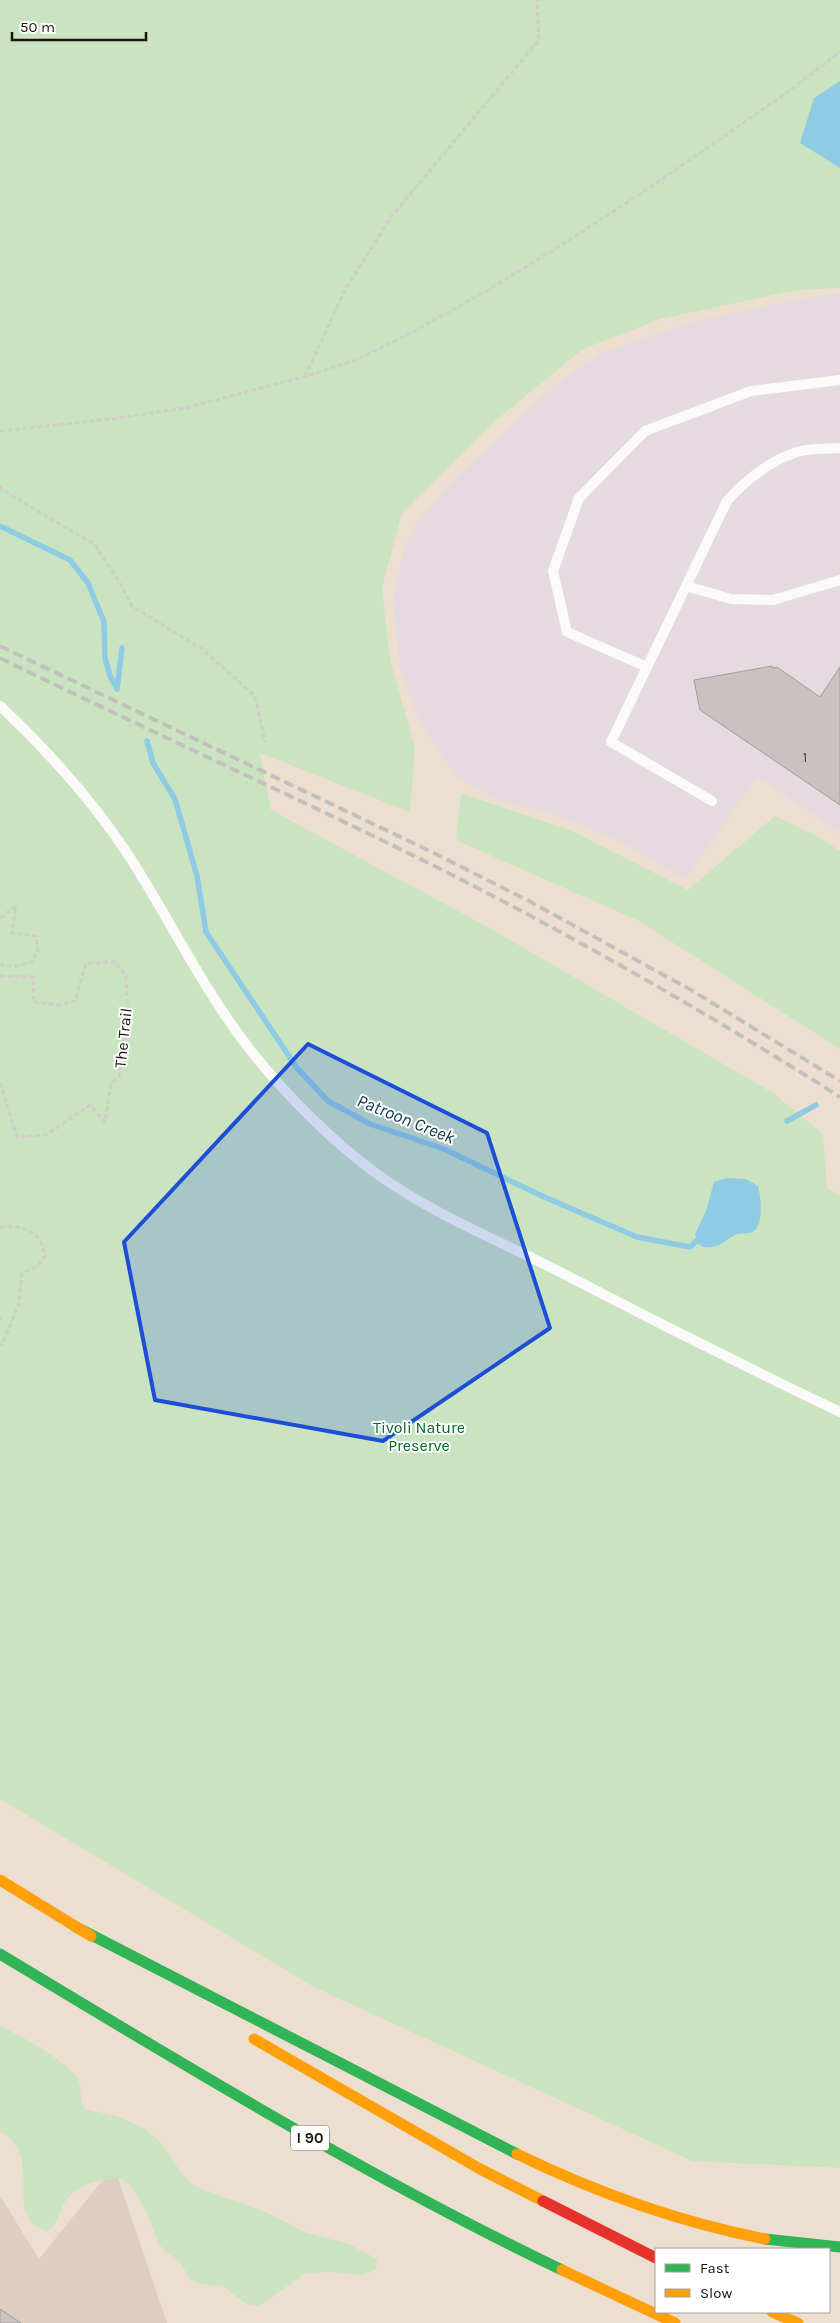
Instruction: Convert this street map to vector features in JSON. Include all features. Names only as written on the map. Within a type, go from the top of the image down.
[{"type":"highway","points":[[0,1880],[191,2000]]},
{"type":"highway","points":[[76,1927],[468,2131],[555,2172],[643,2207],[688,2222],[736,2234],[785,2242],[840,2247]]},
{"type":"highway","name":"I 90","points":[[0,1954],[203,2076],[370,2172],[541,2260],[675,2323]]},
{"type":"highway","points":[[240,2030],[480,2169],[655,2257]]},
{"type":"highway","points":[[774,2313],[798,2323]]},
{"type":"lane","points":[[647,667],[567,632],[553,571],[579,498],[645,431],[751,391],[840,380]]},
{"type":"lane","points":[[712,801],[611,742],[727,501],[742,484],[766,466],[798,452],[840,448]]},
{"type":"lane","points":[[686,586],[731,599],[773,600],[840,580]]},
{"type":"lane","points":[[0,706],[37,741],[76,786],[113,834],[216,1001],[252,1053],[318,1123],[347,1150],[378,1175],[424,1204],[701,1345],[840,1412]]},
{"type":"path","points":[[305,376],[345,290],[391,217],[539,40],[536,0]]},
{"type":"path","points":[[0,430],[56,426],[186,408],[305,376],[356,360],[407,335],[488,290],[643,192],[785,94],[840,52]]},
{"type":"path","points":[[0,486],[2,490],[94,544],[118,580],[132,606],[202,649],[255,696],[265,742]]},
{"type":"path","points":[[0,918],[16,906],[12,933],[36,936],[38,950],[32,962],[12,967],[0,964]]},
{"type":"path","name":"The Trail","points":[[0,976],[34,976],[33,1002],[59,1005],[74,1001],[86,964],[114,960],[126,976],[128,1020],[119,1076],[111,1084],[105,1122],[90,1105],[46,1135],[17,1137],[0,1082]]},
{"type":"path","points":[[0,1227],[19,1226],[33,1233],[43,1243],[45,1256],[38,1266],[22,1273],[18,1304],[2,1346],[0,1344]]},
{"type":"path","points":[[0,1315],[0,1322]]},
{"type":"highlighted area","points":[[308,1044],[487,1133],[550,1328],[383,1441],[155,1400],[124,1242]]},
{"type":"shaded area","points":[[840,293],[840,833],[757,777],[686,879],[616,839],[550,813],[496,800],[456,776],[420,723],[400,667],[393,601],[404,548],[416,525],[449,485],[518,419],[555,385],[599,354],[696,321],[794,300]]},
{"type":"shaded area","points":[[114,2166],[167,2323],[0,2323],[0,2196],[39,2259]]},
{"type":"green space","name":"Tivoli Nature Preserve","points":[[0,0],[840,0],[840,288],[797,290],[660,319],[583,349],[495,421],[402,513],[382,588],[390,660],[415,748],[410,812],[260,753],[271,810],[493,930],[773,1093],[823,1134],[827,1188],[840,1196],[840,2168],[692,2161],[314,1987],[0,1799]]},
{"type":"green space","points":[[461,793],[574,832],[688,890],[775,816],[817,836],[840,851],[840,1049],[639,921],[456,840]]},
{"type":"green space","points":[[0,2026],[42,2049],[64,2064],[78,2079],[85,2109],[120,2117],[145,2129],[158,2140],[187,2180],[196,2187],[268,2213],[307,2233],[349,2244],[377,2259],[376,2270],[362,2275],[332,2272],[306,2273],[259,2306],[248,2305],[222,2286],[200,2284],[191,2280],[181,2264],[159,2245],[147,2212],[130,2185],[121,2179],[104,2180],[88,2184],[74,2192],[63,2205],[52,2227],[46,2231],[33,2223],[26,2213],[21,2155],[14,2142],[0,2131]]},
{"type":"water","points":[[840,81],[840,168],[800,143],[814,98]]},
{"type":"water","points":[[727,1178],[746,1179],[758,1186],[761,1203],[759,1222],[752,1232],[735,1235],[717,1246],[703,1247],[698,1244],[695,1234],[706,1211],[714,1182]]},
{"type":"building","points":[[772,666],[773,668],[777,667],[820,697],[840,667],[840,805],[700,710],[694,680]]},
{"type":"building","points":[[0,2309],[21,2323],[0,2323]]},
{"type":"waterway","points":[[0,526],[70,560],[88,583],[104,622],[105,658],[110,676],[117,689]]},
{"type":"waterway","name":"Patroon Creek","points":[[117,689],[122,648]]},
{"type":"waterway","name":"Patroon Creek","points":[[147,741],[153,763],[175,799],[197,876],[206,932],[297,1068],[328,1101],[370,1124],[444,1149],[542,1196],[637,1237],[690,1247],[702,1236]]},
{"type":"waterway","name":"Patroon Creek","points":[[787,1121],[816,1105]]},
{"type":"railway","points":[[0,646],[436,854],[529,901],[691,990],[840,1081]]},
{"type":"railway","points":[[0,658],[350,825],[512,906],[678,998],[840,1097]]},
{"type":"traffic: fast","points":[[76,1927],[517,2154]]},
{"type":"traffic: fast","points":[[0,1954],[277,2119],[418,2197],[562,2270]]},
{"type":"traffic: fast","points":[[765,2239],[840,2247]]},
{"type":"traffic: slow","points":[[0,1880],[91,1936]]},
{"type":"traffic: slow","points":[[254,2039],[480,2169],[543,2201]]},
{"type":"traffic: slow","points":[[517,2154],[608,2194],[639,2205],[701,2224],[765,2239]]},
{"type":"traffic: slow","points":[[562,2270],[675,2323]]},
{"type":"traffic: slow","points":[[774,2313],[798,2323]]},
{"type":"traffic: jam","points":[[543,2201],[655,2257]]}]
